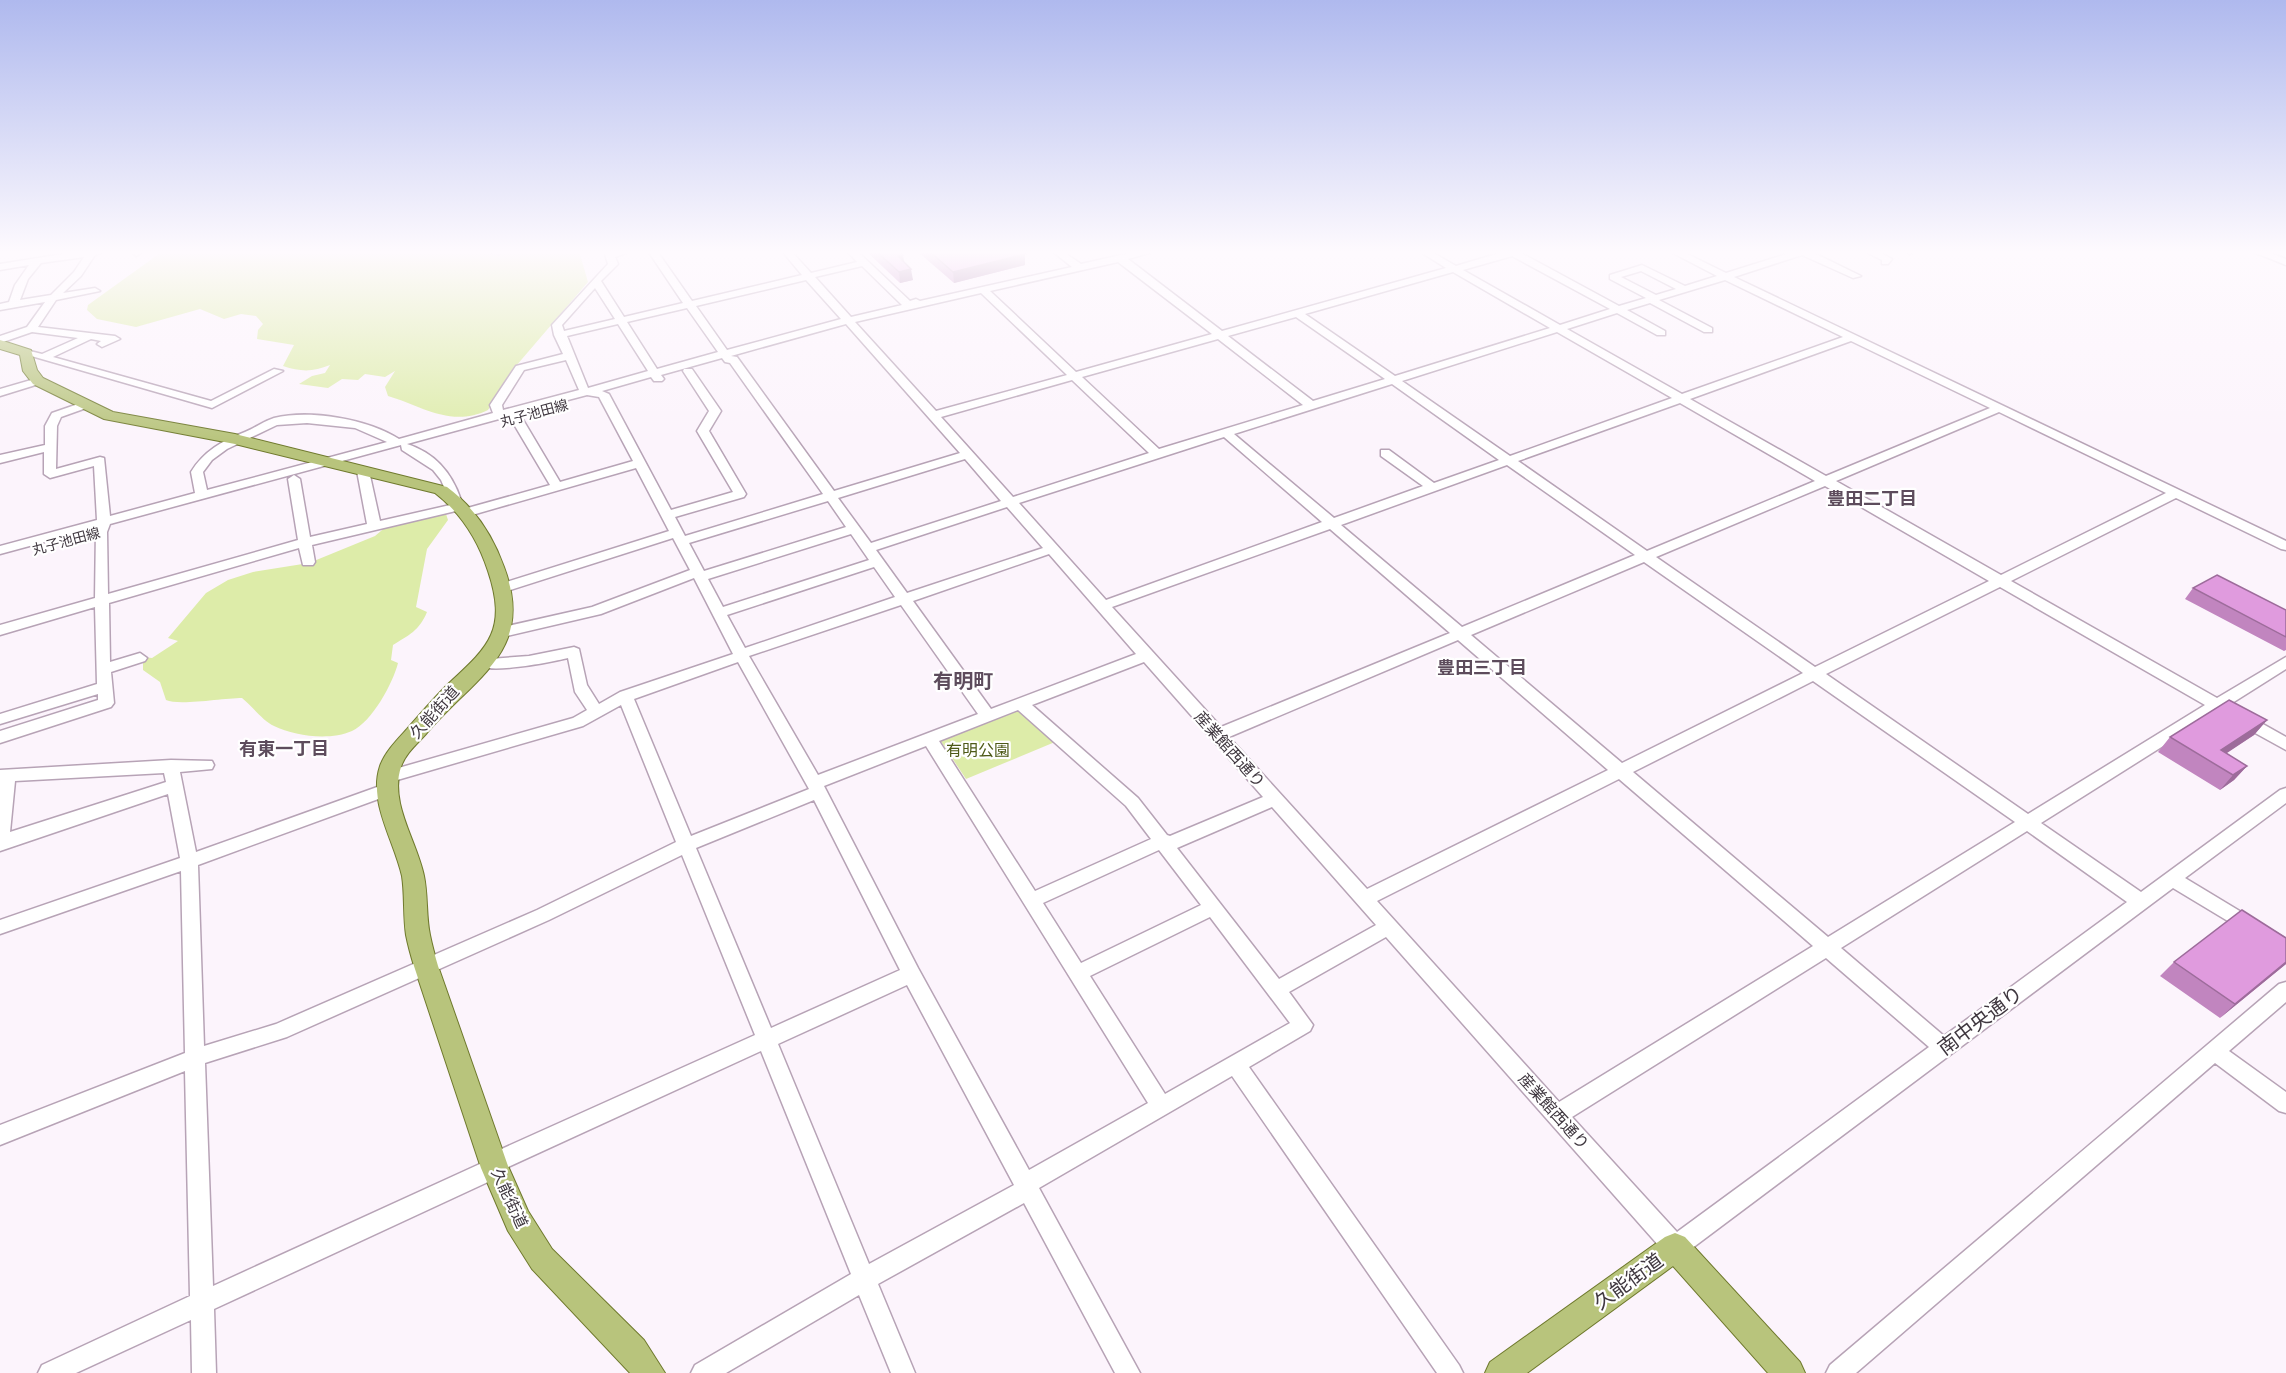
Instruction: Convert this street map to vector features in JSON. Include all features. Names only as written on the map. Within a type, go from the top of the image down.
[{"type":"main road","points":[[0,342],[35,355],[30,371],[38,381],[86,405],[126,421],[172,426],[236,439],[441,490],[460,506],[484,538],[502,588],[502,632]]},
{"type":"main road","name":"久能街道","points":[[502,632],[495,646],[481,663],[401,749],[387,783],[413,876],[418,934],[426,966],[494,1166],[518,1221],[542,1259],[633,1352],[649,1373]]},
{"type":"main road","name":"久能街道","points":[[1501,1373],[1675,1247],[1789,1373]]},
{"type":"street","points":[[0,342],[31,329],[43,315]]},
{"type":"street","points":[[565,315],[557,325],[559,335],[585,392],[603,394],[742,655],[816,788],[911,974],[1128,1373]]},
{"type":"street","points":[[618,315],[656,376]]},
{"type":"street","points":[[559,335],[641,315]]},
{"type":"street","points":[[699,315],[988,717]]},
{"type":"street","name":"産業館西通り","points":[[842,315],[1675,1247]]},
{"type":"street","name":"丸子池田線","points":[[850,324],[879,315]]},
{"type":"street","name":"丸子池田線","points":[[401,445],[516,418],[727,356],[886,315]]},
{"type":"street","points":[[1013,315],[1157,454]]},
{"type":"street","points":[[1193,315],[1312,406]]},
{"type":"street","points":[[932,416],[1289,315]]},
{"type":"street","points":[[1300,315],[2140,901]]},
{"type":"street","points":[[1535,315],[2286,744]]},
{"type":"street","points":[[868,548],[1157,454],[1601,315]]},
{"type":"street","points":[[1627,315],[1661,333]]},
{"type":"street","points":[[1681,315],[1708,330]]},
{"type":"street","points":[[1806,315],[2286,546]]},
{"type":"street","points":[[31,329],[115,339],[102,344]]},
{"type":"street","points":[[35,355],[93,335]]},
{"type":"street","points":[[1102,606],[1852,337]]},
{"type":"street","points":[[35,355],[212,405],[278,372]]},
{"type":"street","points":[[557,487],[516,418],[499,415],[496,405],[516,372],[527,365],[568,356]]},
{"type":"street","name":"丸子池田線","points":[[0,559],[202,495],[333,464],[585,392],[688,371],[727,356]]},
{"type":"street","points":[[668,515],[740,494],[703,431],[715,411],[688,371]]},
{"type":"street","points":[[0,393],[38,381]]},
{"type":"street","points":[[0,737],[106,703],[103,669],[100,461],[50,474],[51,426],[56,416],[86,405]]},
{"type":"street","points":[[1218,735],[1459,632],[2000,408]]},
{"type":"street","points":[[202,495],[197,472],[201,464],[236,439],[276,421],[324,422],[365,428],[380,433],[440,468],[449,479],[460,506]]},
{"type":"street","points":[[1226,433],[1943,1047]]},
{"type":"street","points":[[0,459],[51,447]]},
{"type":"street","points":[[1385,453],[1432,487]]},
{"type":"street","points":[[502,588],[831,496],[967,455]]},
{"type":"street","points":[[0,630],[306,542],[460,506],[557,487],[640,463]]},
{"type":"street","name":"丸子池田線","points":[[0,550],[294,479],[333,464]]},
{"type":"street","points":[[363,471],[374,525]]},
{"type":"street","points":[[294,479],[308,562]]},
{"type":"street","points":[[1364,899],[2176,493]]},
{"type":"street","points":[[502,632],[596,611],[699,575],[854,529]]},
{"type":"street","points":[[0,927],[189,861],[387,783],[578,722],[625,696],[1052,549]]},
{"type":"street","points":[[720,613],[877,562]]},
{"type":"street","points":[[481,663],[529,661],[574,652],[578,680],[589,705],[598,712]]},
{"type":"street","points":[[0,1135],[194,1058],[280,1031],[543,915],[686,845],[816,788],[930,739],[1147,656]]},
{"type":"street","points":[[103,669],[140,657]]},
{"type":"street","points":[[1557,1115],[2028,824],[2215,704],[2286,662]]},
{"type":"street","points":[[0,719],[104,687]]},
{"type":"street","points":[[625,696],[903,1373]]},
{"type":"street","points":[[703,1373],[1303,1025],[1132,802],[1021,704]]},
{"type":"street","points":[[930,739],[1161,1106]]},
{"type":"street","points":[[173,786],[0,843],[3,776],[206,765]]},
{"type":"street","points":[[171,766],[189,861],[204,1373]]},
{"type":"street","name":"南中央通り","points":[[1675,1247],[2286,794]]},
{"type":"street","points":[[1031,901],[1274,799]]},
{"type":"street","points":[[2171,879],[2286,948]]},
{"type":"street","points":[[1078,974],[1214,907]]},
{"type":"street","points":[[1276,990],[1390,926]]},
{"type":"street","points":[[50,1373],[202,1301],[341,1242],[620,1104],[766,1041],[911,974]]},
{"type":"street","points":[[1838,1373],[2286,990]]},
{"type":"street","points":[[2215,1052],[2286,1104]]},
{"type":"street","points":[[1236,1065],[1451,1373]]},
{"type":"green space","points":[[93,315],[178,315],[136,327],[97,319]]},
{"type":"green space","points":[[215,315],[237,315],[224,319]]},
{"type":"green space","points":[[249,315],[560,315],[510,373],[488,410],[462,417],[425,410],[388,396],[385,387],[395,371],[385,377],[365,374],[358,380],[342,379],[328,388],[299,384],[312,376],[325,373],[330,365],[307,370],[283,366],[294,345],[257,339],[258,330],[263,324],[256,316]]},
{"type":"green space","points":[[446,514],[448,520],[427,549],[416,607],[427,612],[417,628],[393,645],[391,660],[398,663],[392,681],[374,711],[352,731],[333,736],[312,736],[282,729],[270,724],[242,698],[172,702],[166,700],[160,682],[143,670],[143,657],[152,658],[178,641],[168,638],[206,593],[228,580],[253,572],[309,563],[375,536],[388,525]]},
{"type":"green space","name":"有明公園","points":[[1021,709],[1055,742],[966,779],[940,740]]},
{"type":"building","points":[[2217,575],[2286,610],[2286,637],[2193,588]]},
{"type":"building","points":[[2229,700],[2267,720],[2221,750],[2247,766],[2233,775],[2170,737]]},
{"type":"building","points":[[2242,910],[2286,938],[2286,962],[2235,1004],[2174,962]]},
{"type":"district","name":"豊田二丁目","points":[[1872,498]]},
{"type":"district","name":"豊田三丁目","points":[[1482,667]]},
{"type":"district","name":"有明町","points":[[963,680]]},
{"type":"district","name":"有東一丁目","points":[[284,748]]}]
